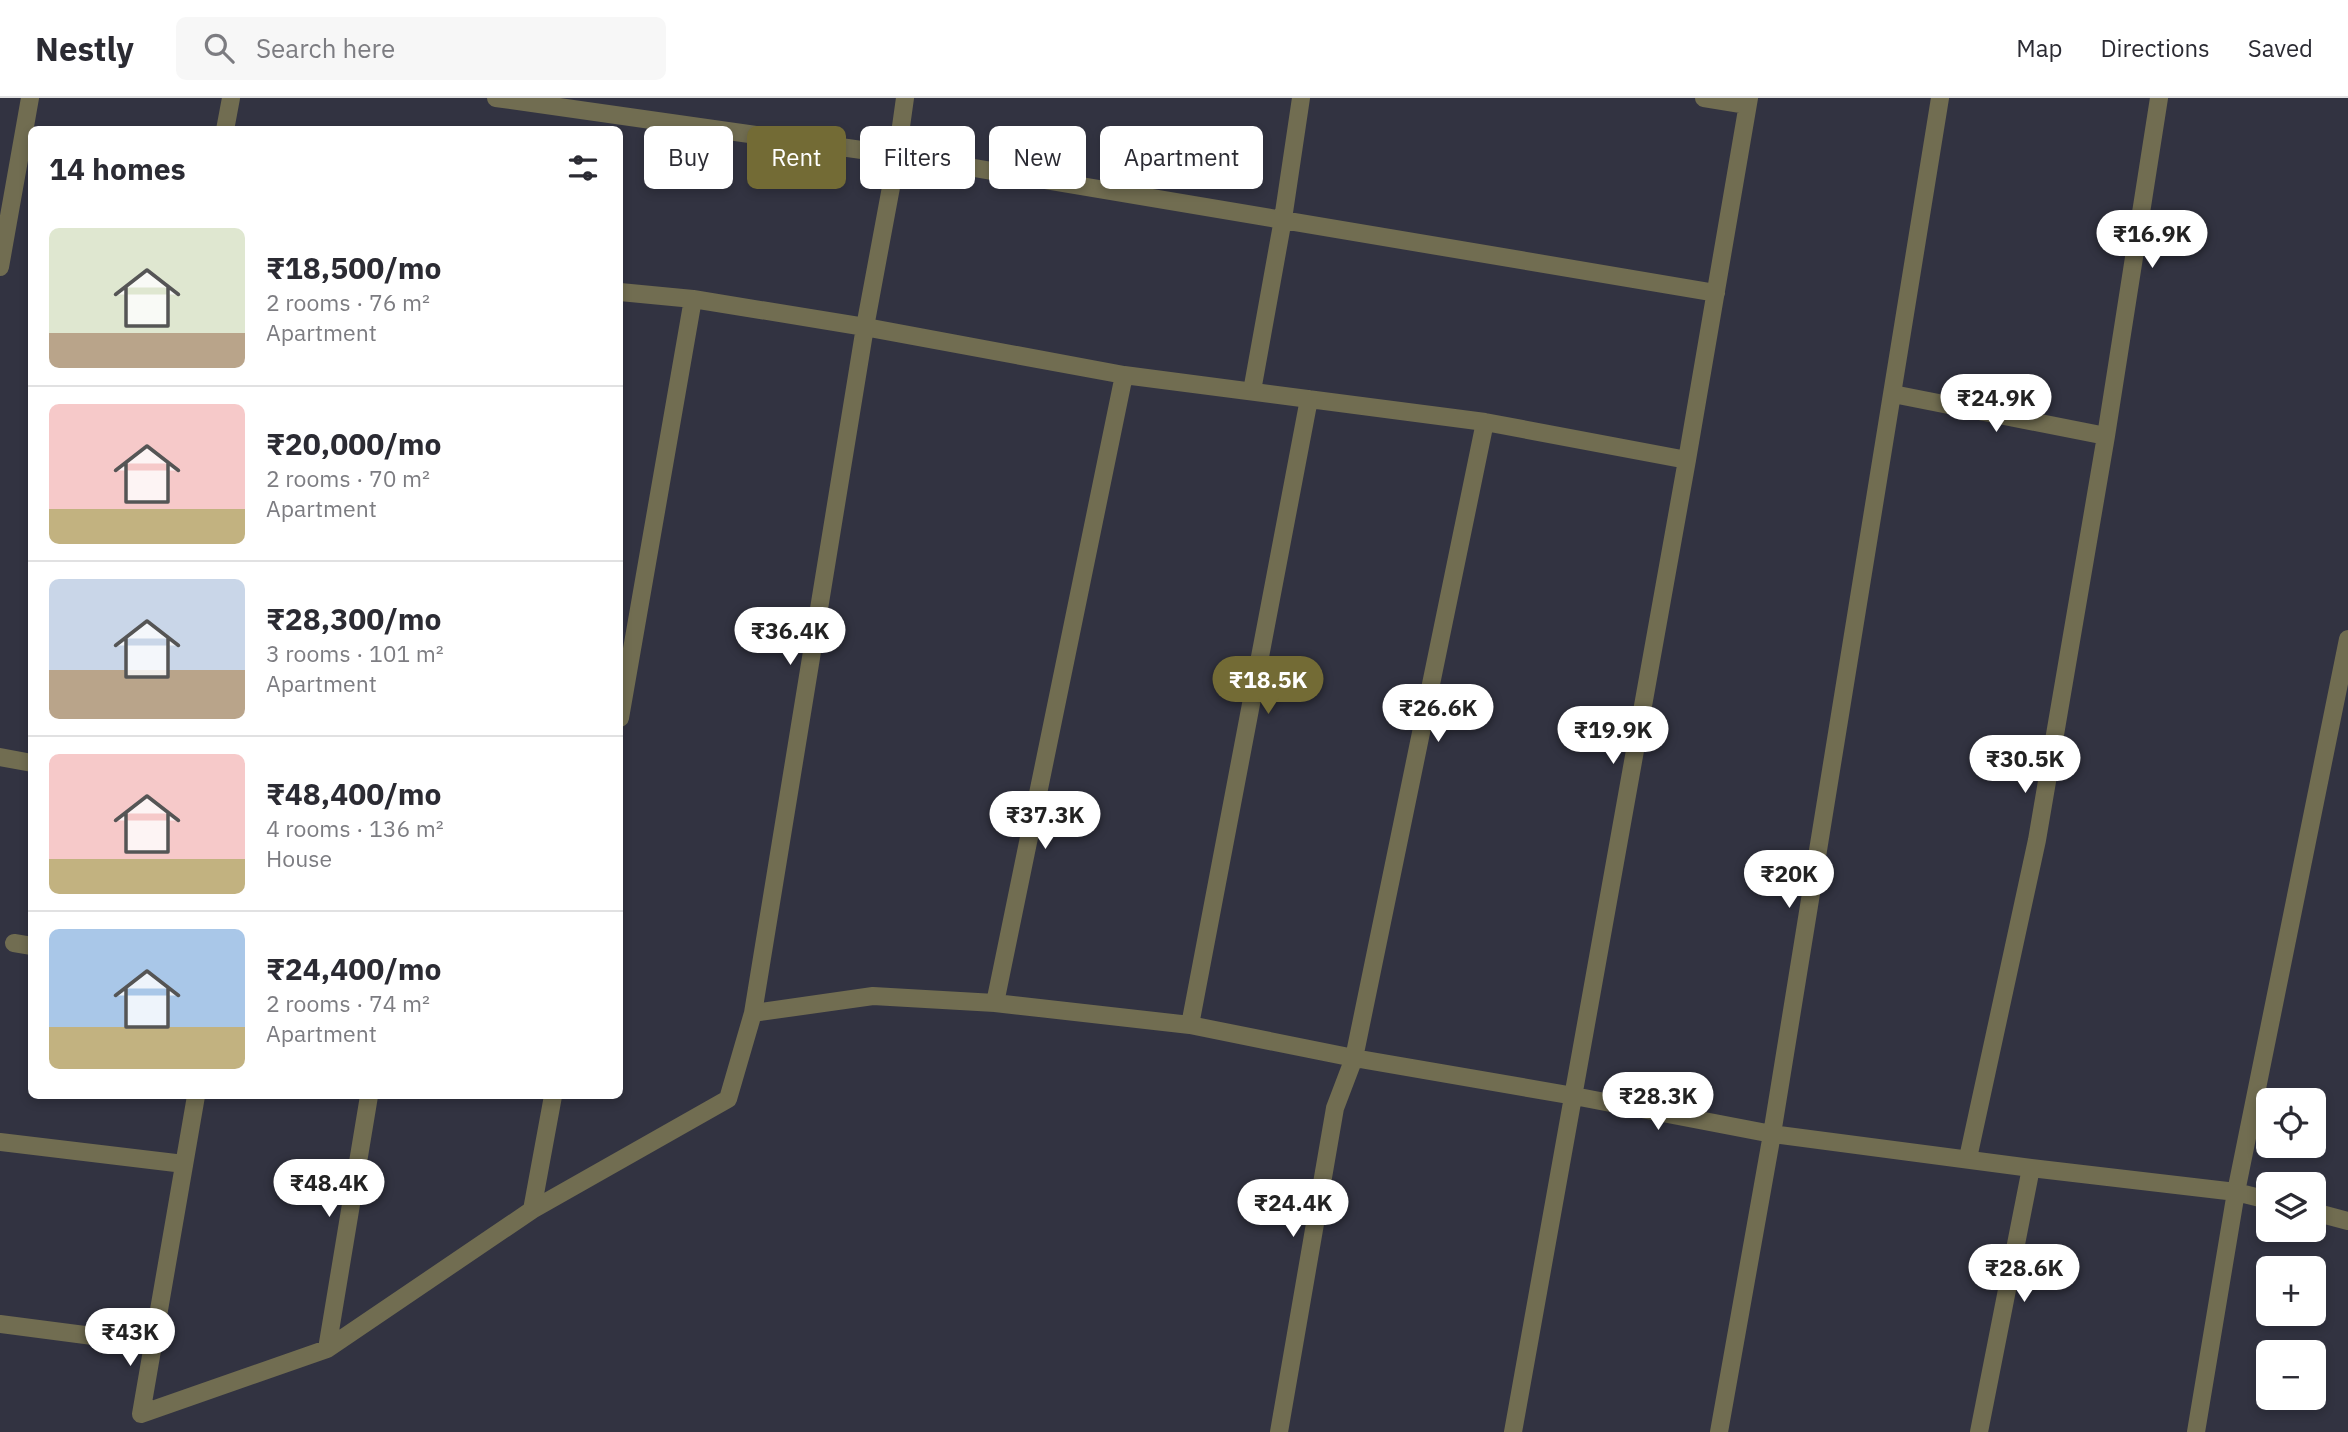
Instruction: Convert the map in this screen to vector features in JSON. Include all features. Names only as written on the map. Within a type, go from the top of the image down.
[{"type":"street","points":[[0,267],[30,98]]},
{"type":"street","points":[[226,126],[231,98]]},
{"type":"street","points":[[496,98],[860,150]]},
{"type":"street","points":[[901,126],[905,98]]},
{"type":"street","points":[[1252,391],[1283,219],[1301,98]]},
{"type":"street","points":[[1513,1432],[1687,460],[1748,102],[1704,98]]},
{"type":"street","points":[[1719,1432],[1772,1134],[1940,98]]},
{"type":"street","points":[[1968,1158],[2037,840],[2106,436],[2159,98]]},
{"type":"street","points":[[975,168],[1716,293]]},
{"type":"street","points":[[195,1099],[141,1414],[327,1349],[533,1210],[728,1099],[753,1013],[864,327],[890,189]]},
{"type":"street","points":[[623,292],[693,299],[864,327],[1124,375],[1485,422],[1687,460]]},
{"type":"street","points":[[623,701],[693,299]]},
{"type":"street","points":[[995,1003],[1124,375]]},
{"type":"street","points":[[1893,394],[2106,436]]},
{"type":"street","points":[[1189,1026],[1309,399]]},
{"type":"street","points":[[1279,1432],[1335,1108],[1354,1058],[1485,422]]},
{"type":"street","points":[[2196,1432],[2236,1192],[2343,688],[2348,639]]},
{"type":"street","points":[[0,757],[28,761]]},
{"type":"street","points":[[753,1013],[873,996],[995,1003],[1189,1026],[1772,1134],[2236,1192],[2256,1197]]},
{"type":"street","points":[[327,1349],[369,1099]]},
{"type":"street","points":[[533,1210],[552,1099]]},
{"type":"street","points":[[0,1142],[184,1164]]},
{"type":"street","points":[[1979,1432],[2032,1168]]},
{"type":"street","points":[[2326,1215],[2348,1221]]},
{"type":"street","points":[[0,1324],[154,1344]]}]
